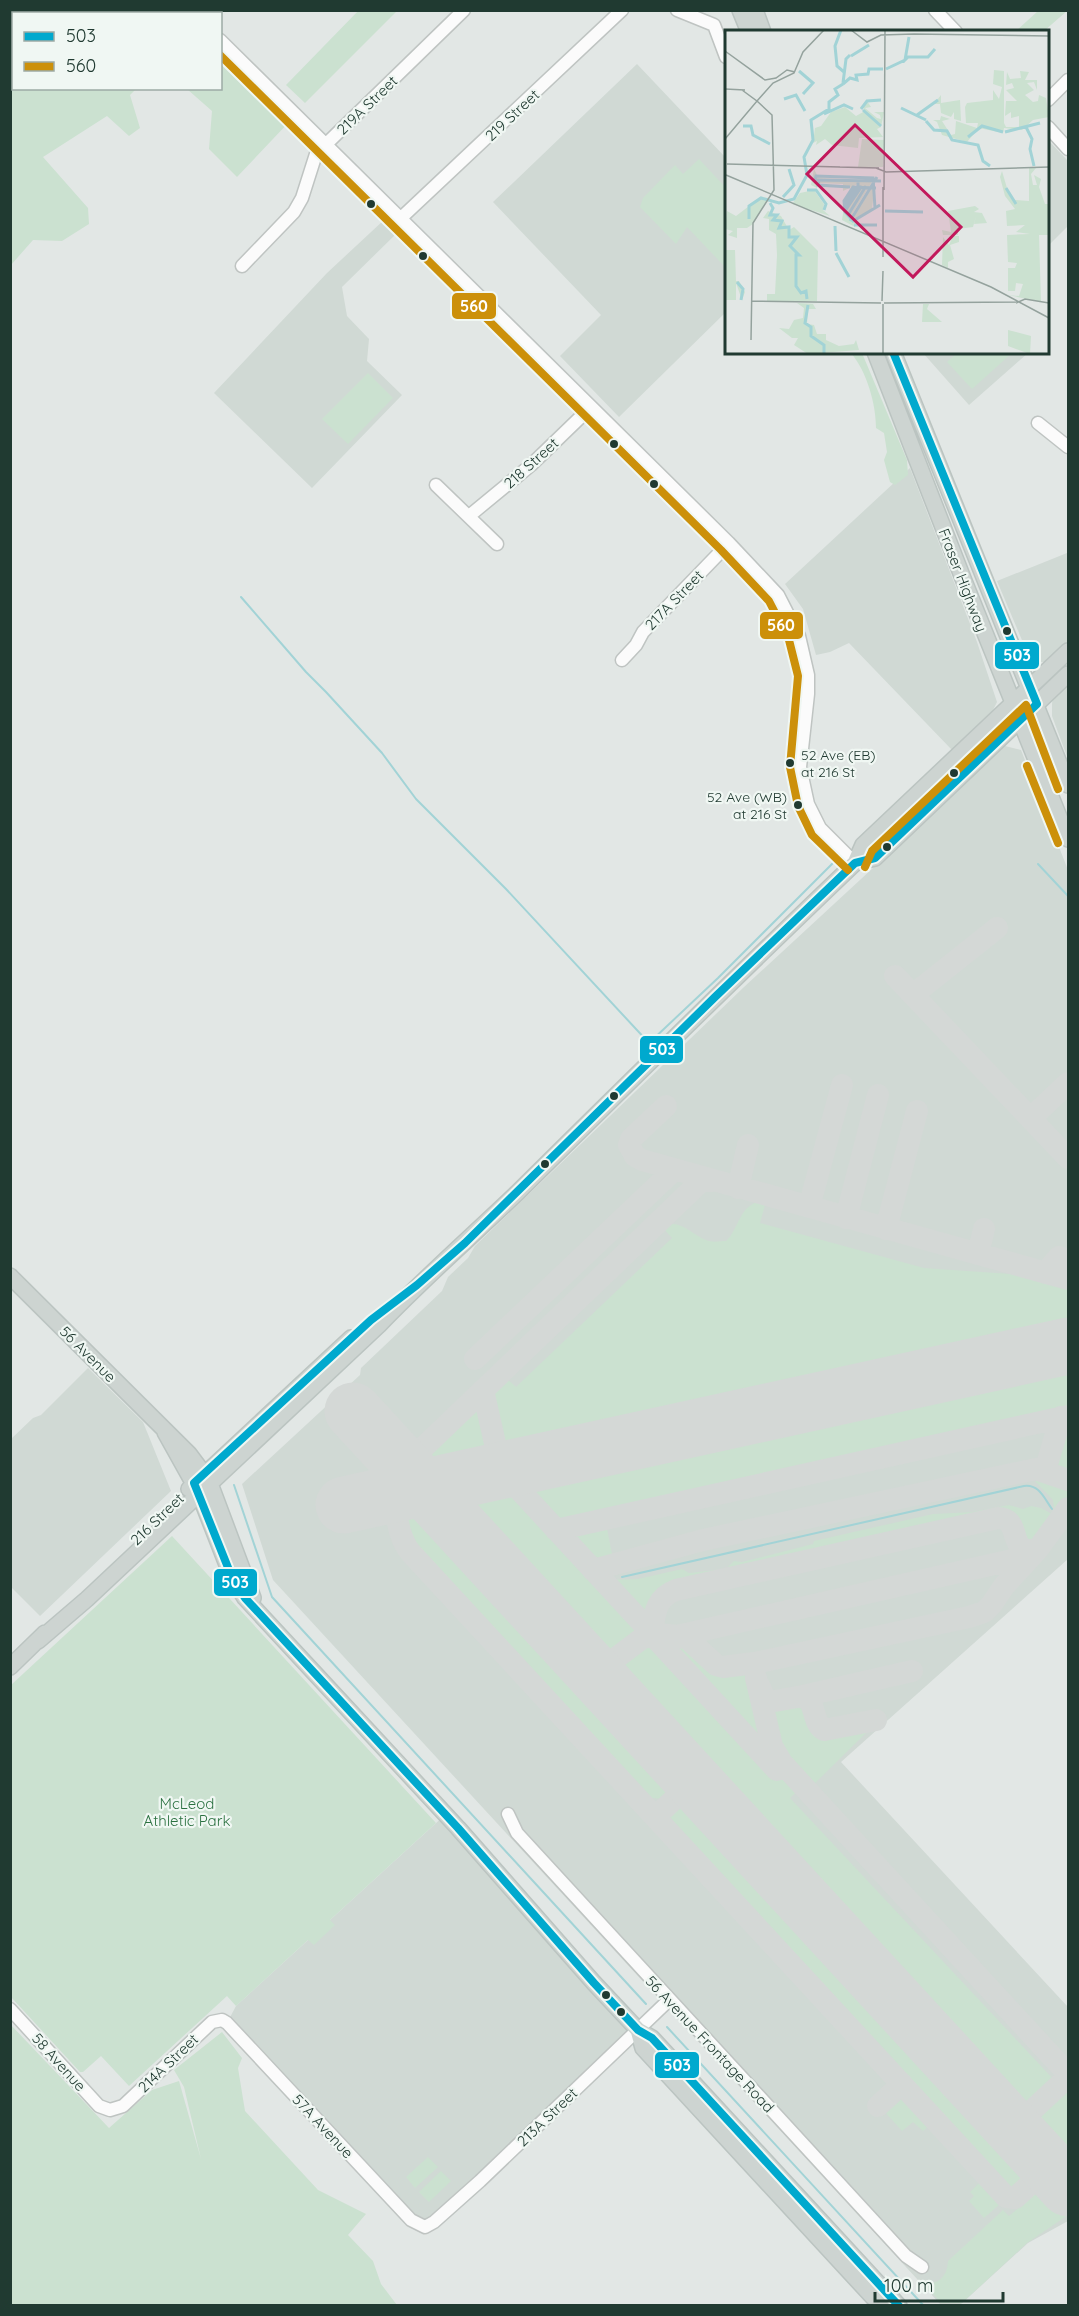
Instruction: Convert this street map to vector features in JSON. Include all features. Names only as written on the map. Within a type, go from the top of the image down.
[{"type":"main road","points":[[740,10],[748,30]]},
{"type":"main road","points":[[755,10],[762,30]]},
{"type":"main road","name":"Fraser Highway","points":[[877,354],[1012,704],[1068,839]]},
{"type":"main road","name":"Fraser Highway","points":[[893,354],[1068,785]]},
{"type":"main road","name":"216 Street","points":[[38,1641],[111,1564],[379,1325],[417,1285],[465,1243],[855,863],[863,845],[1068,651]]},
{"type":"main road","name":"216 Street","points":[[855,863],[875,858],[1068,674]]},
{"type":"main road","name":"56 Avenue","points":[[10,1276],[165,1432],[202,1483],[258,1612]]},
{"type":"main road","name":"216 Street","points":[[10,1667],[161,1529],[202,1483]]},
{"type":"main road","name":"56 Avenue","points":[[202,1483],[217,1537],[231,1575],[245,1598],[458,1828],[638,2030],[644,2048],[824,2234],[899,2306]]},
{"type":"main road","points":[[161,1529],[181,1517],[194,1516],[207,1523],[217,1537]]},
{"type":"main road","name":"56 Avenue","points":[[824,2234],[881,2306]]},
{"type":"street","name":"219A Street","points":[[242,266],[294,212],[302,198],[316,154],[464,10]]},
{"type":"street","name":"219 Street","points":[[401,218],[622,10]]},
{"type":"street","points":[[677,10],[714,25],[725,54]]},
{"type":"street","points":[[935,10],[949,29]]},
{"type":"street","points":[[222,42],[729,543],[778,595],[799,636],[808,675],[800,767],[808,804],[820,828],[855,863]]},
{"type":"street","points":[[1049,98],[1068,80]]},
{"type":"street","points":[[1049,129],[1068,149]]},
{"type":"street","name":"218 Street","points":[[469,516],[531,465],[591,407]]},
{"type":"street","points":[[1038,423],[1068,447]]},
{"type":"street","points":[[436,485],[497,544]]},
{"type":"street","name":"217A Street","points":[[622,660],[636,645],[643,632],[729,543]]},
{"type":"street","name":"56 Avenue Frontage Road","points":[[507,1814],[517,1833],[669,2000],[906,2256],[922,2266]]},
{"type":"street","name":"213A Street","points":[[420,2226],[435,2222],[669,2000]]},
{"type":"street","name":"58 Avenue","points":[[10,2009],[99,2106],[110,2110]]},
{"type":"street","name":"214A Street","points":[[110,2110],[123,2106],[212,2022],[222,2020],[227,2023]]},
{"type":"street","name":"57A Avenue","points":[[227,2023],[411,2220],[420,2226]]},
{"type":"shaded area","points":[[637,64],[725,157],[725,313],[619,417],[560,356],[601,315],[493,202]]},
{"type":"shaded area","points":[[1049,141],[1068,161],[1068,226],[1049,245]]},
{"type":"shaded area","points":[[385,219],[398,232],[342,287],[347,316],[369,339],[367,361],[402,395],[312,488],[214,393],[327,273]]},
{"type":"shaded area","points":[[924,354],[1027,354],[969,405]]},
{"type":"shaded area","points":[[910,468],[977,642],[997,702],[993,710],[952,750],[849,643],[830,652],[816,655],[803,609],[785,584]]},
{"type":"shaded area","points":[[1067,553],[1068,642],[1050,660],[1037,662],[1030,659],[997,581]]},
{"type":"shaded area","points":[[1068,682],[1068,759],[1052,716],[1052,704],[1053,696]]},
{"type":"shaded area","points":[[1005,746],[1021,750],[1068,870],[1068,1559],[841,1762],[1068,2007],[1068,2221],[1028,2243],[961,2304],[941,2305],[273,1580],[242,1484],[360,1375],[361,1368],[442,1291],[448,1277],[468,1258],[475,1246],[744,987]]},
{"type":"shaded area","points":[[88,1368],[143,1422],[171,1491],[40,1616],[11,1587],[11,1439],[33,1418],[41,1415]]},
{"type":"shaded area","points":[[446,1814],[641,2027],[420,2226],[227,2023],[236,2006]]},
{"type":"green space","points":[[11,10],[35,12],[12,12],[12,90],[135,90],[130,95],[140,128],[129,136],[107,116],[43,157],[88,208],[89,224],[62,241],[33,240],[11,265]]},
{"type":"green space","points":[[359,10],[397,11],[305,103],[286,85]]},
{"type":"green space","points":[[1038,11],[1067,11],[1045,30],[1017,30]]},
{"type":"green space","points":[[222,57],[290,121],[237,177],[209,149],[212,111],[188,90],[222,90]]},
{"type":"green space","points":[[699,159],[725,187],[725,267],[687,227],[676,244],[640,207],[643,198],[675,165],[683,174]]},
{"type":"green space","points":[[852,354],[862,354],[907,460],[908,475],[895,485],[890,482],[884,460],[887,452],[884,433],[876,428],[870,389]]},
{"type":"green space","points":[[956,354],[1011,354],[972,389],[947,362]]},
{"type":"green space","points":[[368,373],[393,398],[348,444],[322,419]]},
{"type":"green space","points":[[757,1202],[765,1205],[760,1223],[924,1268],[1024,1275],[1068,1287],[1068,1331],[503,1456],[489,1393],[506,1378],[516,1387],[672,1238],[663,1228],[668,1225],[679,1225],[708,1241],[726,1241],[742,1214]]},
{"type":"green space","points":[[1068,1361],[1068,1412],[558,1525],[519,1481]]},
{"type":"green space","points":[[481,1401],[492,1459],[429,1473],[419,1460]]},
{"type":"green space","points":[[1068,1423],[1068,1475],[1061,1472],[1056,1463]]},
{"type":"green space","points":[[1047,1477],[1068,1488],[1067,1502],[1040,1539],[1030,1545],[1020,1541],[1013,1522],[1001,1515],[671,1589],[657,1599],[648,1623],[608,1580],[638,1579],[682,1569],[689,1573],[726,1569],[734,1561],[742,1562],[813,1544],[814,1541],[933,1514],[972,1512],[1009,1505],[1023,1509],[1031,1506],[1050,1513],[1054,1510],[1053,1500],[1035,1481]]},
{"type":"green space","points":[[507,1484],[639,1630],[638,1636],[605,1660],[600,1659],[451,1496]]},
{"type":"green space","points":[[417,1504],[669,1777],[668,1793],[661,1799],[644,1797],[408,1543],[404,1515],[406,1506]]},
{"type":"green space","points":[[606,1524],[613,1559],[594,1565],[573,1542],[572,1537],[580,1529]]},
{"type":"green space","name":"McLeod Athletic Park","points":[[172,1536],[436,1823],[330,1920],[335,1925],[314,1945],[308,1940],[236,2006],[227,1996],[129,2086],[101,2056],[83,2072],[80,2072],[11,1997],[11,1685]]},
{"type":"green space","points":[[676,1642],[688,1647],[718,1673],[747,1670],[749,1672],[771,1754],[800,1788],[790,1798],[1055,2081],[1020,2114],[613,1671],[613,1668],[645,1644]]},
{"type":"green space","points":[[807,1702],[814,1728],[823,1738],[838,1738],[869,1730],[810,1788],[778,1750],[768,1711]]},
{"type":"green space","points":[[691,1801],[1027,2166],[1023,2183],[1019,2187],[1004,2188],[670,1826],[670,1808],[676,1803]]},
{"type":"green space","points":[[10,2024],[109,2128],[152,2090],[179,2081],[201,2159],[184,2087],[174,2070],[222,2032],[242,2058],[238,2068],[245,2111],[318,2190],[366,2214],[348,2235],[373,2261],[381,2284],[397,2305],[11,2305]]},
{"type":"green space","points":[[1068,2088],[1068,2168],[1028,2124]]},
{"type":"green space","points":[[898,2092],[929,2126],[923,2131],[913,2122],[902,2131],[884,2111],[884,2106]]},
{"type":"green space","points":[[428,2157],[438,2167],[415,2188],[406,2177]]},
{"type":"green space","points":[[441,2171],[451,2181],[429,2202],[419,2192]]},
{"type":"green space","points":[[980,2182],[1000,2204],[984,2218],[969,2201],[974,2196],[970,2192]]},
{"type":"green space","points":[[1035,2194],[1053,2194],[1061,2202],[1068,2195],[1068,2215],[1027,2243],[962,2303],[941,2303],[924,2284],[934,2283],[942,2278],[948,2261],[1003,2210],[1009,2216]]},
{"type":"waterway","points":[[241,597],[306,672],[382,753],[416,799],[506,889],[649,1043],[718,978],[837,859]]},
{"type":"waterway","points":[[1038,864],[1068,896]]},
{"type":"waterway","points":[[234,1485],[272,1597],[646,2004]]},
{"type":"waterway","points":[[622,1577],[1024,1486],[1037,1489],[1052,1509]]},
{"type":"waterway","points":[[667,2027],[924,2306]]},
{"type":"taxiway","points":[[914,994],[997,928]]},
{"type":"taxiway","points":[[895,976],[1068,1158]]},
{"type":"taxiway","points":[[1031,1118],[1068,1083]]},
{"type":"taxiway","points":[[809,1207],[842,1085]]},
{"type":"taxiway","points":[[846,1218],[878,1095]]},
{"type":"taxiway","points":[[666,1106],[631,1139],[629,1145],[635,1156],[642,1160],[1068,1279]]},
{"type":"taxiway","points":[[886,1229],[917,1111]]},
{"type":"taxiway","points":[[738,1188],[748,1145]]},
{"type":"taxiway","points":[[475,1359],[674,1170]]},
{"type":"taxiway","points":[[712,1181],[702,1181],[695,1187],[402,1468],[398,1477],[395,1499],[401,1535],[411,1553],[1006,2197],[1015,2198],[1049,2167]]},
{"type":"taxiway","points":[[978,1254],[984,1229]]},
{"type":"taxiway","points":[[1045,1273],[1059,1257],[1068,1260]]},
{"type":"taxiway","points":[[483,1390],[501,1470],[646,1627],[659,1634],[688,1639],[716,1665],[723,1667],[755,1663],[984,1612],[1038,1549],[1068,1508]]},
{"type":"taxiway","points":[[556,1530],[1068,1416]]},
{"type":"taxiway","points":[[1045,1471],[1061,1417]]},
{"type":"taxiway","points":[[593,1570],[703,1540],[1036,1469],[1068,1480]]},
{"type":"taxiway","points":[[595,1674],[653,1630],[658,1606],[665,1597],[676,1590],[998,1518],[1011,1524],[1021,1548],[1038,1549]]},
{"type":"taxiway","points":[[677,1636],[1032,1554]]},
{"type":"taxiway","points":[[647,1629],[777,1770]]},
{"type":"taxiway","points":[[803,1696],[912,1671]]},
{"type":"taxiway","points":[[756,1678],[772,1746],[782,1763],[1068,2074]]},
{"type":"taxiway","points":[[759,1685],[769,1702],[803,1696],[810,1702],[817,1722],[824,1730],[876,1720]]},
{"type":"taxiway","points":[[655,1817],[694,1781]]},
{"type":"taxiway","points":[[1013,2128],[1068,2077]]},
{"type":"taxiway","points":[[878,2106],[902,2084]]},
{"type":"runway","points":[[344,1505],[1068,1346]]},
{"type":"runway","points":[[353,1411],[1068,2188]]},
{"type":"transit line","name":"560","points":[[222,57],[721,550],[769,601],[789,640],[798,676],[790,767],[798,806],[812,835],[848,870]]},
{"type":"transit line","name":"503","points":[[894,354],[1037,704],[875,858],[855,863],[465,1243],[417,1285],[371,1320],[194,1483],[231,1575],[245,1598],[458,1828],[594,1983],[638,2030],[652,2038],[899,2306]]},
{"type":"transit line","name":"560","points":[[865,867],[872,851],[1026,705],[1058,789]]},
{"type":"transit line","name":"560","points":[[1027,766],[1058,843]]},
{"type":"place","name":"52 Ave (EB) at 216 St","points":[[790,763]]},
{"type":"place","name":"52 Ave (WB) at 216 St","points":[[798,805]]}]
